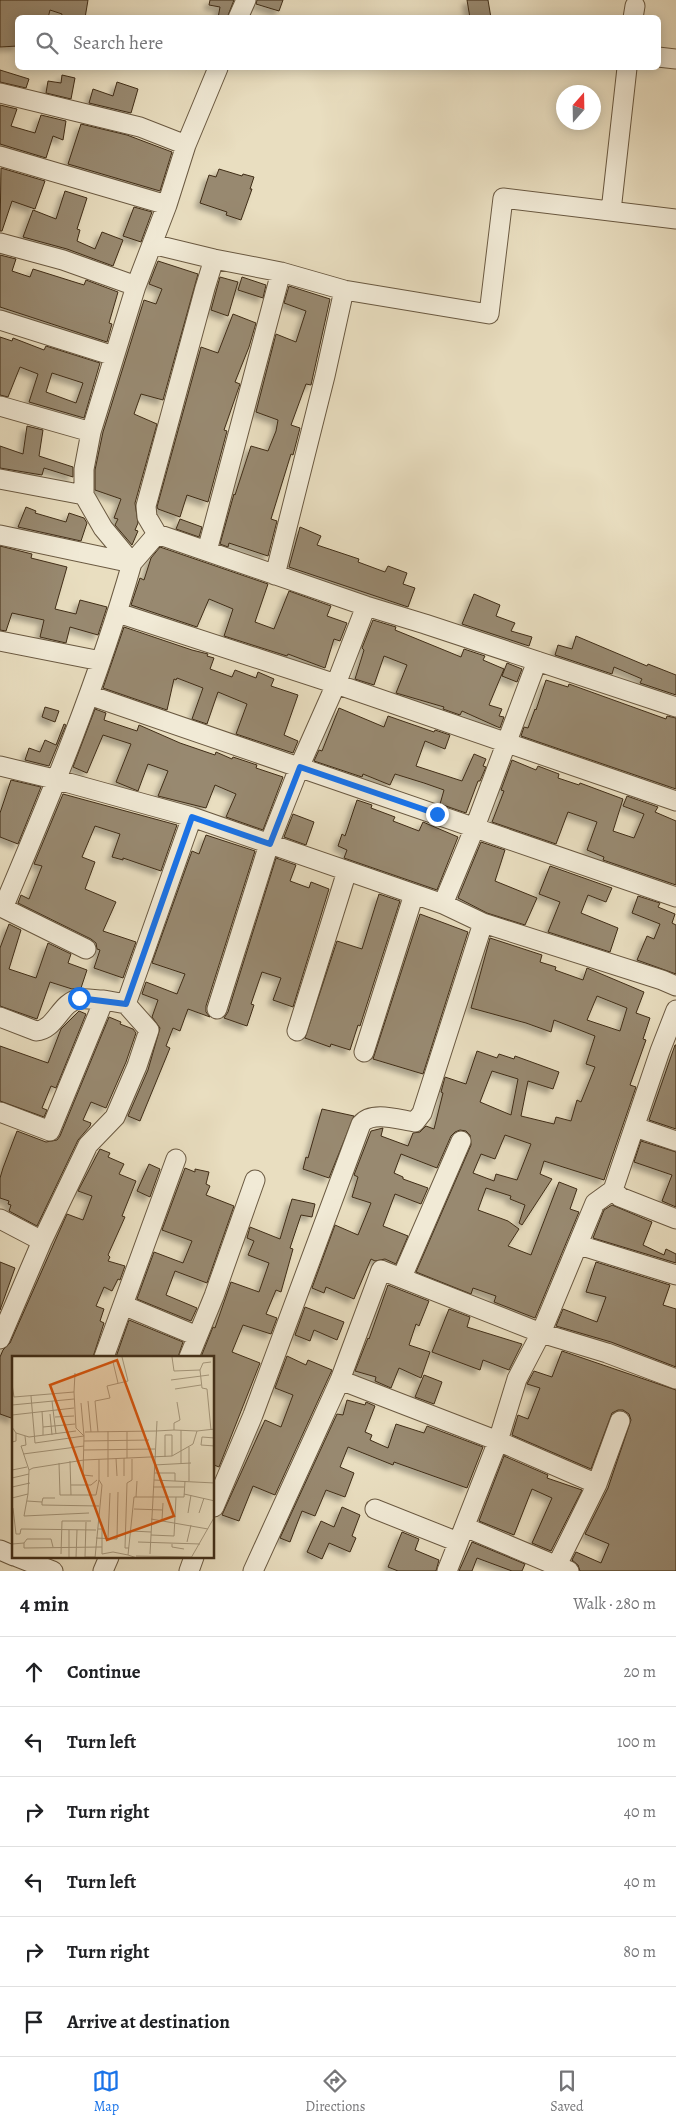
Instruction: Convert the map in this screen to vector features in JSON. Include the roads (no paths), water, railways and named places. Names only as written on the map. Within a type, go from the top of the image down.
[{"type":"street","points":[[239,15],[246,0]]},
{"type":"street","points":[[661,57],[676,59]]},
{"type":"street","points":[[132,563],[103,528],[84,495],[84,468],[91,432],[136,286],[167,205],[186,145],[217,70]]},
{"type":"street","points":[[611,211],[627,70]]},
{"type":"street","points":[[0,93],[140,126],[186,145]]},
{"type":"street","points":[[0,156],[167,205]]},
{"type":"street","points":[[152,244],[214,260],[281,272],[344,290],[489,314],[503,198],[676,219]]},
{"type":"street","points":[[0,243],[63,260],[136,286]]},
{"type":"street","points":[[214,260],[146,506],[147,517],[157,534],[366,606],[676,707]]},
{"type":"street","points":[[207,551],[281,272]]},
{"type":"street","points":[[275,575],[325,376],[344,290]]},
{"type":"street","points":[[0,320],[114,356]]},
{"type":"street","points":[[0,406],[91,432]]},
{"type":"street","points":[[0,479],[84,495]]},
{"type":"street","points":[[86,949],[1,908],[58,780],[118,613],[132,563],[157,534]]},
{"type":"street","points":[[0,535],[132,563]]},
{"type":"street","points":[[217,1009],[270,844],[366,606]]},
{"type":"street","points":[[118,613],[336,684],[676,801]]},
{"type":"street","points":[[0,641],[101,661]]},
{"type":"street","points":[[443,904],[475,827],[537,661]]},
{"type":"street","points":[[89,695],[676,897]]},
{"type":"street","points":[[0,766],[192,817],[443,904],[483,924],[676,986]]},
{"type":"street","points":[[126,1004],[192,817]]},
{"type":"street","points":[[296,1031],[347,870]]},
{"type":"street","points":[[364,1052],[414,894]]},
{"type":"street","points":[[215,1506],[253,1415],[361,1124],[365,1119],[377,1116],[415,1122],[422,1113],[483,924]]},
{"type":"street","points":[[0,1017],[36,1031],[43,1030],[50,1025],[68,1004],[79,998],[104,1000],[126,1004],[149,1030],[137,1066],[115,1118],[88,1145],[42,1241],[0,1339]]},
{"type":"street","points":[[0,1112],[50,1131],[104,1000]]},
{"type":"street","points":[[447,1571],[498,1441],[518,1379],[541,1333],[580,1244],[595,1203],[613,1190],[636,1127],[668,1053],[676,1010]]},
{"type":"street","points":[[636,1127],[676,1141]]},
{"type":"street","points":[[402,1277],[461,1141]]},
{"type":"street","points":[[104,1356],[176,1159]]},
{"type":"street","points":[[189,1356],[214,1296],[255,1180]]},
{"type":"street","points":[[613,1190],[620,1197],[676,1219]]},
{"type":"street","points":[[0,1219],[42,1241]]},
{"type":"street","points":[[580,1244],[676,1275]]},
{"type":"street","points":[[254,1571],[340,1380],[381,1270],[541,1333],[607,1353],[676,1379]]},
{"type":"street","points":[[123,1305],[197,1336]]},
{"type":"street","points":[[340,1380],[498,1441],[597,1484]]},
{"type":"street","points":[[375,1508],[462,1534],[563,1568],[620,1421]]},
{"type":"street","points":[[17,1558],[52,1571]]},
{"type":"street","points":[[102,1571],[108,1558]]},
{"type":"street","points":[[188,1571],[194,1558]]}]
